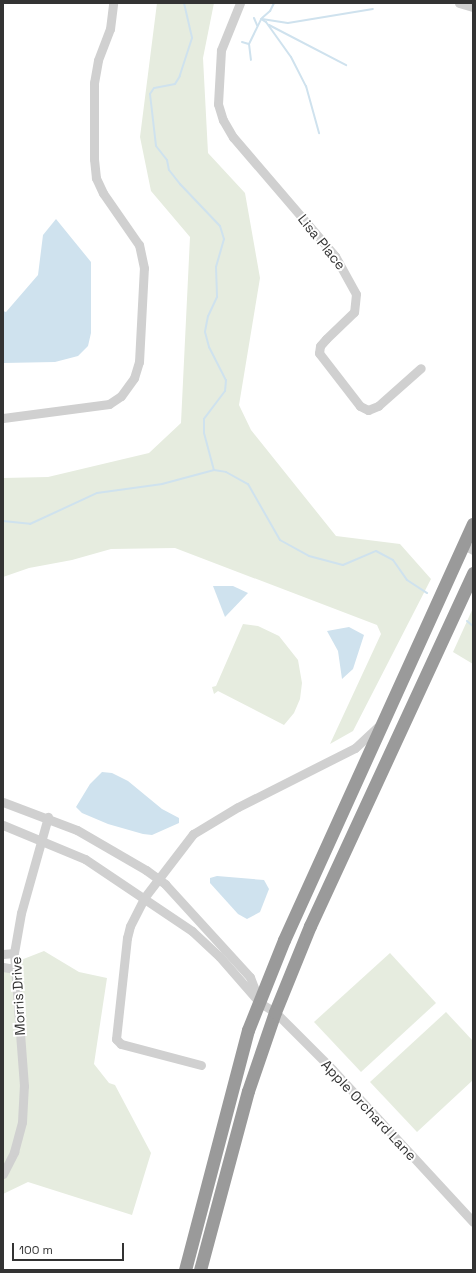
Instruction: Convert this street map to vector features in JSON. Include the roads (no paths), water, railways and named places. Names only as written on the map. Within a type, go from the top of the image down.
[{"type":"highway","points":[[185,1270],[231,1087],[248,1030],[284,940],[384,722],[468,547],[473,524]]},
{"type":"highway","points":[[200,1270],[248,1091],[275,1012],[310,926],[473,573]]},
{"type":"highway","points":[[452,617],[473,595]]},
{"type":"street","points":[[3,418],[109,404],[121,396],[134,378],[139,362],[144,268],[139,245],[103,193],[96,178],[94,159],[94,83],[98,60],[110,29],[113,3]]},
{"type":"street","name":"Lisa Place","points":[[240,3],[221,50],[218,104],[223,120],[233,137],[335,256],[356,294],[354,312],[326,339],[319,353],[360,406],[368,410],[378,406],[421,368]]},
{"type":"street","points":[[459,3],[473,7]]},
{"type":"street","points":[[200,1065],[122,1044],[116,1039],[127,938],[130,926],[144,898],[193,834],[238,808],[355,748],[384,722]]},
{"type":"street","points":[[3,802],[48,817],[113,850],[158,878],[188,907],[250,977],[260,1003]]},
{"type":"street","name":"Morris Drive","points":[[3,1174],[14,1152],[22,1122],[24,1086],[14,954],[21,913],[48,817]]},
{"type":"street","name":"Apple Orchard Lane","points":[[3,826],[85,859],[192,931],[219,956],[260,1003],[275,1012],[332,1069],[473,1222]]},
{"type":"street","points":[[3,954],[14,954]]},
{"type":"street","points":[[3,967],[14,969]]},
{"type":"water","points":[[56,219],[91,262],[91,333],[88,346],[78,356],[55,362],[3,363],[3,311],[6,312],[38,275],[43,235]]},
{"type":"water","points":[[213,586],[233,586],[248,593],[225,617]]},
{"type":"water","points":[[349,627],[364,635],[353,669],[342,679],[338,651],[327,631]]},
{"type":"water","points":[[102,772],[112,773],[128,781],[162,809],[179,818],[179,823],[152,835],[143,834],[108,824],[82,813],[76,807],[90,784]]},
{"type":"water","points":[[217,876],[264,880],[269,889],[260,912],[247,919],[238,914],[210,883],[210,878]]},
{"type":"waterway","points":[[184,3],[192,38],[180,76],[175,84],[154,88],[150,94],[156,146],[167,160],[169,170],[180,184],[220,226],[224,239],[216,267],[217,297],[208,316],[205,332],[209,347],[226,380],[225,391],[204,419],[204,433],[214,470]]},
{"type":"waterway","points":[[262,18],[270,11],[274,3]]},
{"type":"waterway","points":[[262,19],[288,23],[373,9]]},
{"type":"waterway","points":[[254,18],[257,25]]},
{"type":"waterway","points":[[242,42],[249,44],[261,19],[266,22],[291,57],[306,86],[319,133]]},
{"type":"waterway","points":[[269,25],[346,65]]},
{"type":"waterway","points":[[249,44],[251,60]]},
{"type":"waterway","points":[[3,521],[30,524],[97,493],[162,484],[214,470],[226,472],[248,484],[280,540],[309,556],[343,565],[376,551],[393,560],[407,580],[427,593]]},
{"type":"waterway","points":[[467,621],[473,626]]}]
